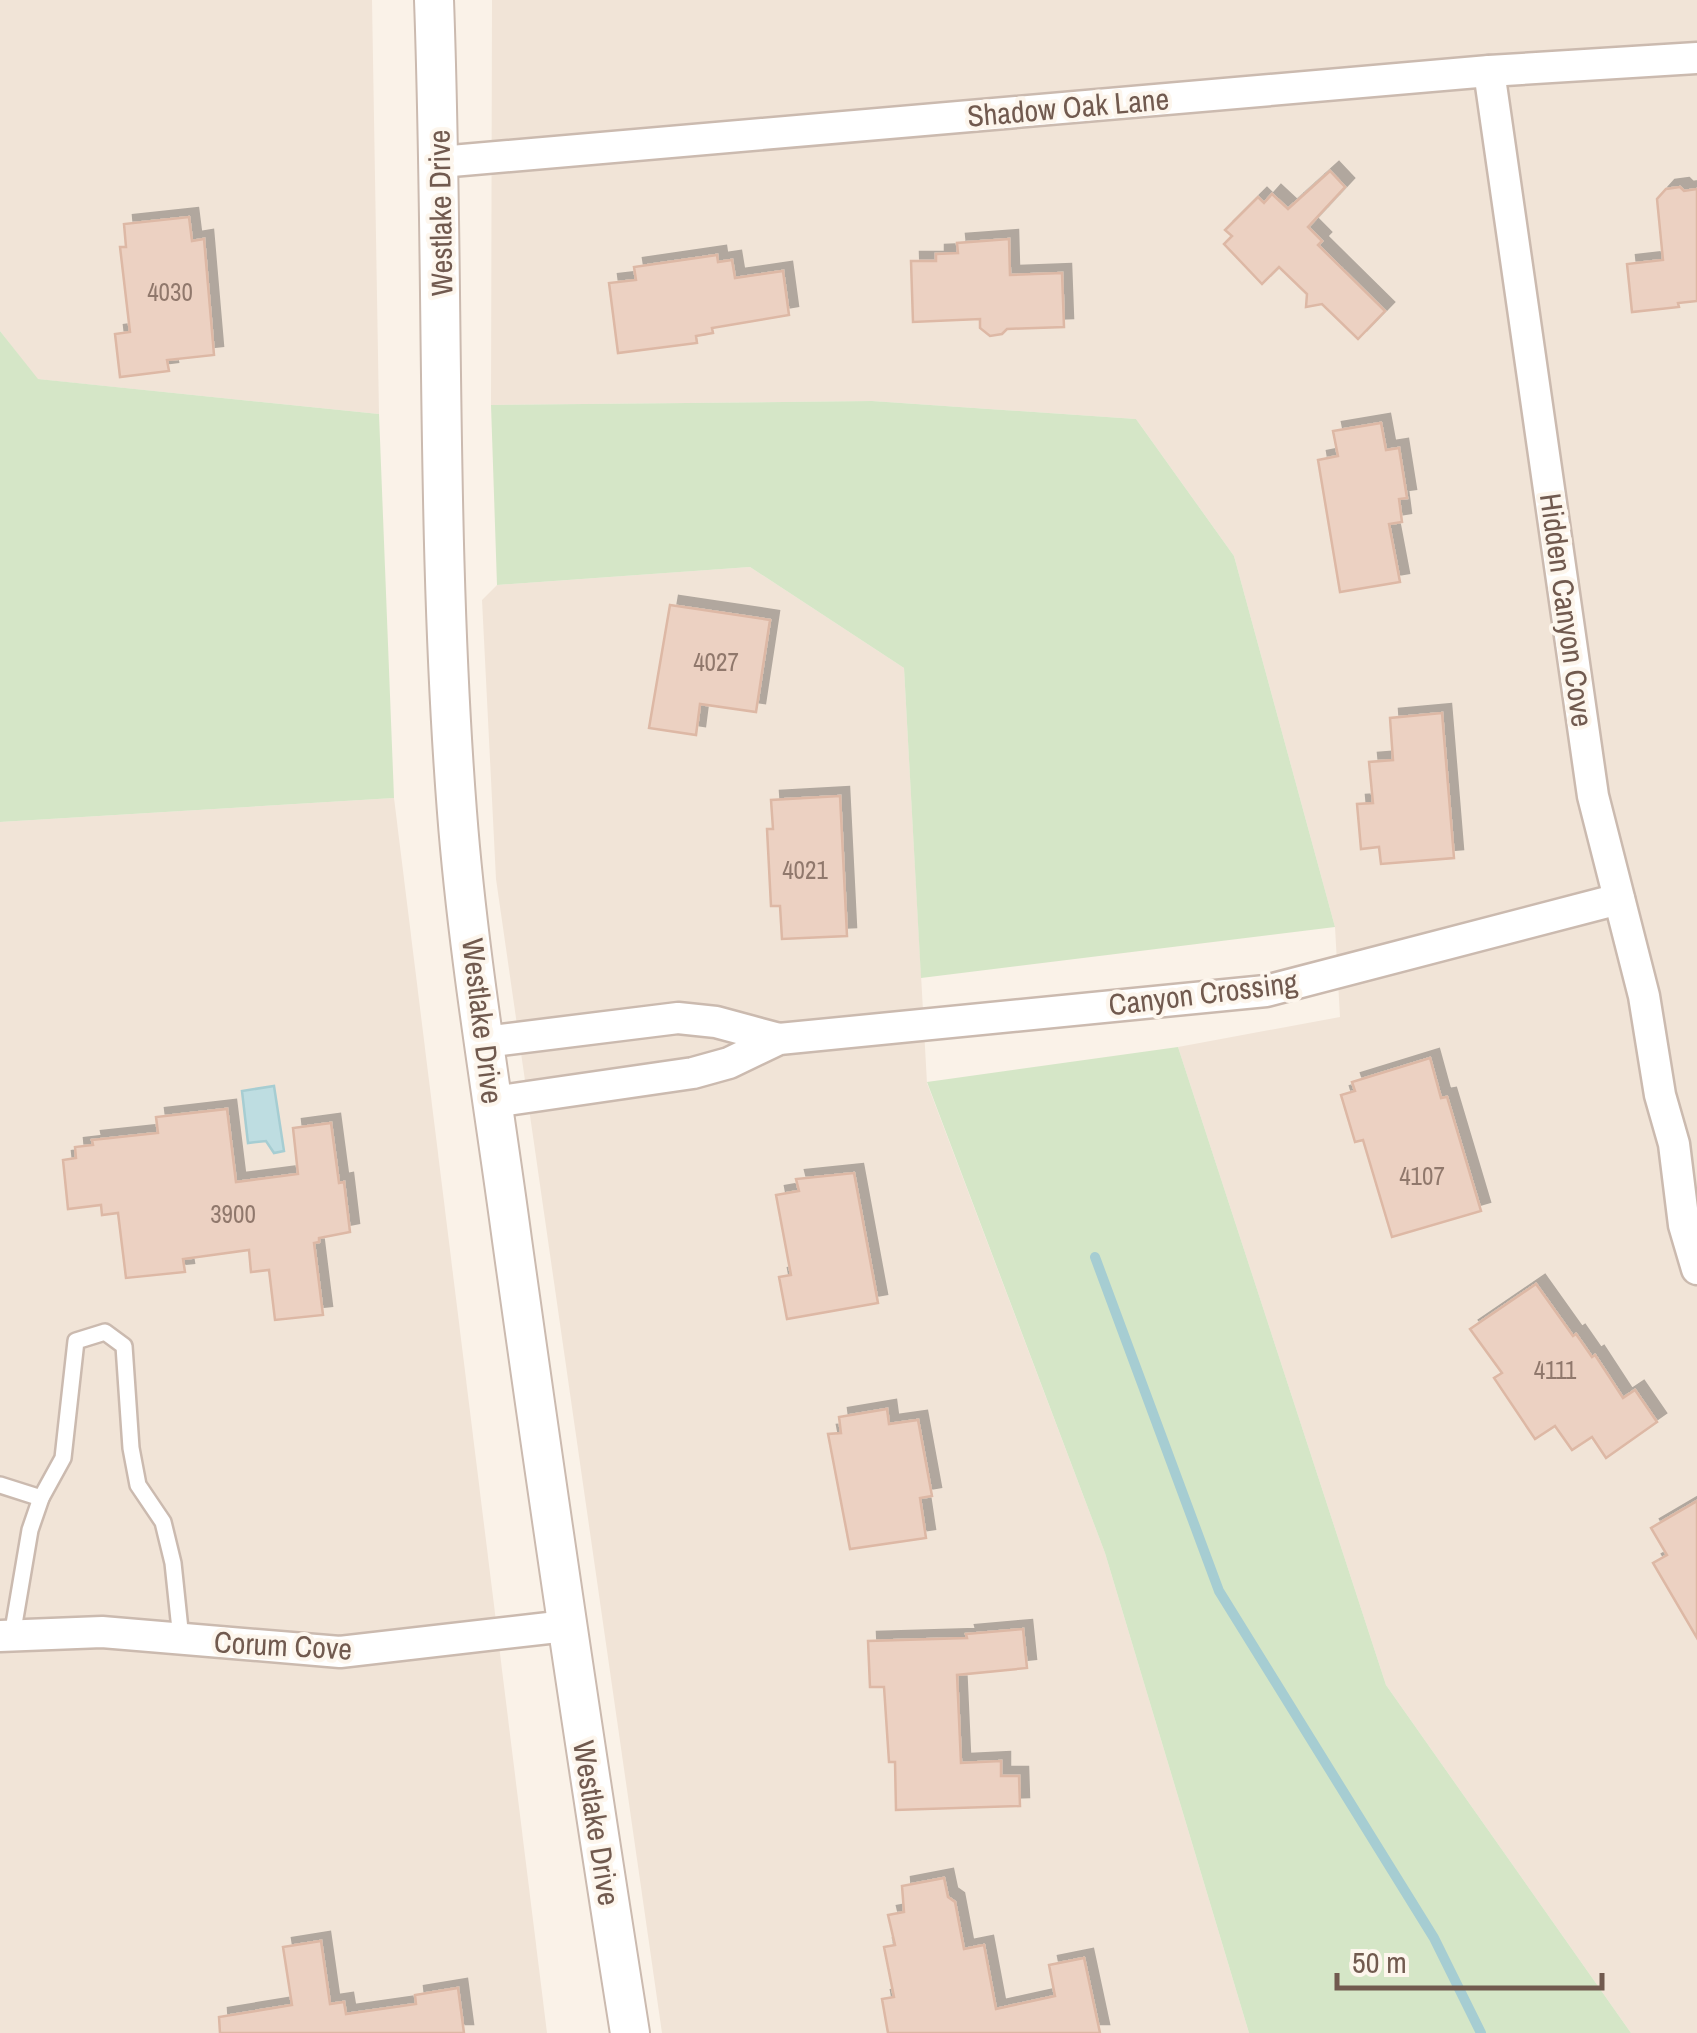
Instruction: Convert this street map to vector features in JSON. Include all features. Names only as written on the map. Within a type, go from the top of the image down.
[{"type":"street","name":"Westlake Drive","points":[[434,0],[446,597],[457,814],[484,1042],[566,1626],[630,2033]]},
{"type":"street","name":"Shadow Oak Lane","points":[[440,162],[1489,70],[1697,58]]},
{"type":"street","name":"Hidden Canyon Cove","points":[[1489,70],[1594,796],[1644,996],[1660,1095],[1674,1144],[1684,1225],[1697,1270]]},
{"type":"street","name":"Canyon Crossing","points":[[484,1042],[678,1018],[716,1022],[779,1038],[1266,991],[1619,900]]},
{"type":"street","name":"Canyon Crossing","points":[[493,1102],[693,1073],[728,1063],[779,1038]]},
{"type":"street","name":"Hidden Canyon Cove","points":[[1674,1144],[1697,1175]]},
{"type":"street","name":"Corum Cove","points":[[6,1636],[102,1632],[340,1652],[566,1626]]},
{"type":"lane","points":[[6,1636],[30,1530],[63,1458],[76,1341],[105,1332],[124,1346],[131,1448],[138,1485],[163,1522],[173,1563],[181,1639]]},
{"type":"lane","points":[[0,1485],[42,1498]]},
{"type":"shaded area","points":[[0,0],[372,0],[379,414],[37,379],[0,331]]},
{"type":"shaded area","points":[[492,0],[1697,0],[1697,2033],[1631,2033],[1386,1685],[1178,1047],[1340,1017],[1335,927],[1234,556],[1136,419],[872,401],[491,405]]},
{"type":"shaded area","points":[[750,567],[904,668],[927,1083],[1105,1553],[1249,2033],[662,2033],[496,879],[482,600],[497,585]]},
{"type":"shaded area","points":[[394,798],[547,2033],[0,2033],[0,822]]},
{"type":"green space","points":[[0,331],[38,379],[379,414],[394,798],[0,822]]},
{"type":"green space","points":[[872,401],[1136,419],[1234,556],[1335,927],[921,978],[904,668],[750,567],[497,585],[491,405]]},
{"type":"green space","points":[[1178,1047],[1386,1685],[1631,2033],[1249,2033],[1105,1553],[927,1082]]},
{"type":"water","points":[[274,1086],[284,1151],[274,1153],[266,1141],[248,1143],[242,1091]]},
{"type":"building","points":[[1330,171],[1345,187],[1308,227],[1322,241],[1318,245],[1385,311],[1358,339],[1322,304],[1306,307],[1307,294],[1279,267],[1262,284],[1224,244],[1232,236],[1225,230],[1258,197],[1264,203],[1272,194],[1288,209]]},
{"type":"building","points":[[1680,187],[1684,191],[1697,189],[1697,301],[1632,312],[1627,264],[1663,260],[1657,199],[1666,189]]},
{"type":"building","points":[[189,217],[192,241],[204,239],[214,355],[167,360],[169,371],[120,377],[115,334],[130,332],[120,247],[126,247],[124,224]]},
{"type":"building","points":[[1009,239],[1010,275],[1062,273],[1064,327],[1007,329],[990,336],[980,328],[980,319],[913,322],[911,261],[936,261],[936,254],[958,253],[957,243]]},
{"type":"building","points":[[717,255],[718,262],[732,260],[735,278],[783,271],[789,315],[712,328],[713,333],[696,336],[697,343],[618,353],[609,283],[636,280],[634,267]]},
{"type":"building","points":[[1381,423],[1386,450],[1399,448],[1407,498],[1399,499],[1402,522],[1389,524],[1400,582],[1340,592],[1318,460],[1338,456],[1333,431]]},
{"type":"building","points":[[670,605],[770,620],[756,712],[700,704],[696,735],[649,728]]},
{"type":"building","points":[[1442,713],[1454,858],[1381,864],[1379,847],[1361,849],[1357,804],[1373,803],[1369,762],[1393,760],[1390,718]]},
{"type":"building","points":[[840,796],[847,936],[782,939],[780,906],[771,906],[767,829],[773,829],[771,800]]},
{"type":"building","points":[[1430,1058],[1441,1098],[1447,1097],[1481,1211],[1392,1237],[1363,1140],[1355,1142],[1341,1095],[1355,1091],[1352,1082]]},
{"type":"building","points":[[227,1109],[236,1182],[298,1174],[293,1128],[331,1123],[350,1232],[319,1238],[314,1243],[323,1315],[275,1320],[269,1270],[251,1272],[249,1250],[183,1259],[185,1272],[126,1278],[118,1213],[102,1215],[101,1205],[68,1209],[63,1160],[76,1158],[75,1147],[93,1145],[92,1140],[158,1133],[156,1117]]},
{"type":"building","points":[[854,1173],[878,1303],[787,1319],[779,1277],[791,1275],[776,1195],[799,1191],[796,1179]]},
{"type":"building","points":[[1536,1284],[1573,1336],[1576,1334],[1592,1357],[1595,1355],[1623,1398],[1635,1390],[1657,1422],[1606,1458],[1592,1437],[1572,1450],[1555,1426],[1535,1439],[1494,1378],[1502,1373],[1470,1329]]},
{"type":"building","points":[[887,1409],[889,1424],[918,1420],[932,1496],[920,1498],[926,1538],[850,1549],[828,1434],[841,1433],[839,1417]]},
{"type":"building","points":[[1697,1501],[1697,1638],[1653,1563],[1667,1555],[1651,1528]]},
{"type":"building","points":[[1023,1629],[1027,1668],[957,1675],[961,1763],[1001,1761],[1001,1776],[1019,1776],[1020,1806],[896,1810],[895,1762],[889,1762],[884,1687],[870,1687],[868,1641],[967,1638],[966,1634]]},
{"type":"building","points":[[944,1878],[948,1897],[955,1902],[964,1949],[984,1945],[996,2009],[1055,1996],[1049,1965],[1084,1958],[1100,2033],[888,2033],[882,1999],[894,1997],[884,1947],[895,1945],[888,1915],[904,1912],[902,1886]]},
{"type":"building","points":[[321,1941],[330,2004],[344,2002],[346,2014],[416,2004],[415,1995],[458,1988],[464,2033],[220,2033],[219,2017],[292,2005],[283,1947]]},
{"type":"waterway","points":[[1095,1257],[1219,1591],[1434,1938],[1481,2033]]}]
